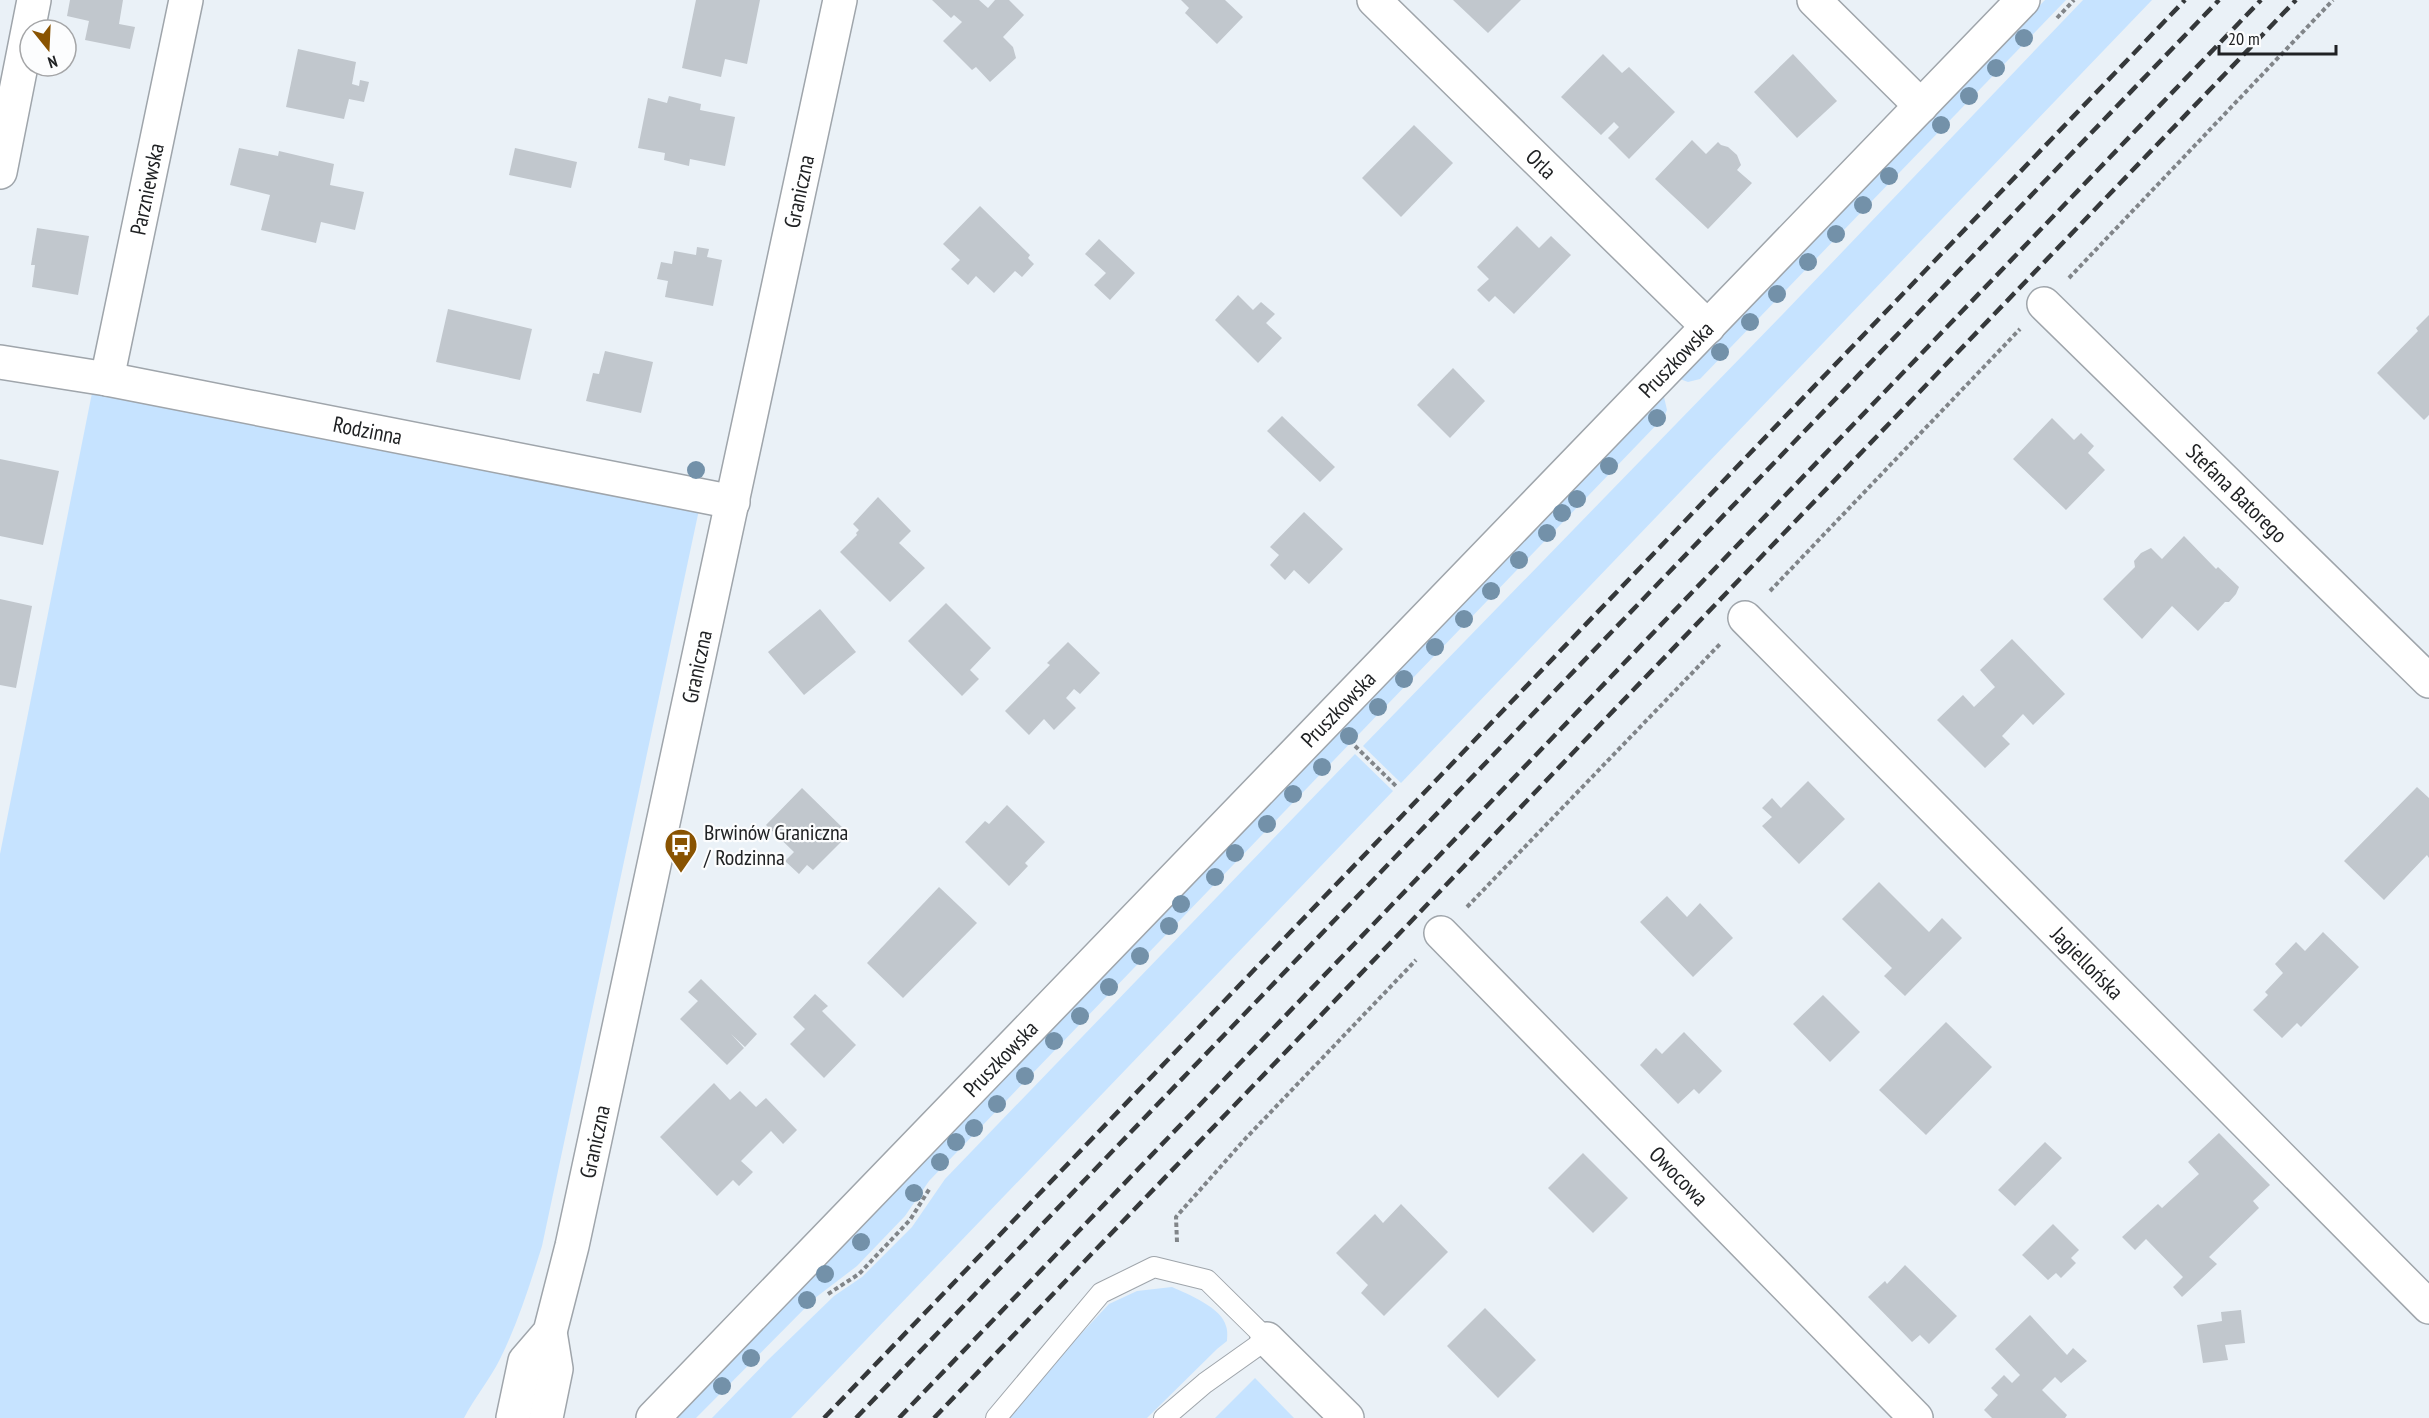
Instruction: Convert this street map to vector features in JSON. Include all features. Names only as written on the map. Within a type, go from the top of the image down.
[{"type":"street","points":[[0,172],[34,0]]},
{"type":"street","name":"Parzniewska","points":[[107,380],[186,0]]},
{"type":"street","name":"Graniczna","points":[[546,1418],[556,1369],[550,1332],[572,1246],[840,0]]},
{"type":"street","name":"Orla","points":[[1374,0],[1708,327]]},
{"type":"street","points":[[1814,0],[1921,106]]},
{"type":"street","name":"Pruszkowska","points":[[652,1418],[2023,0]]},
{"type":"street","name":"Stefana Batorego","points":[[2044,304],[2429,681]]},
{"type":"street","name":"Rodzinna","points":[[0,362],[107,380],[733,501]]},
{"type":"street","name":"Jagiellońska","points":[[1745,618],[2429,1307]]},
{"type":"street","name":"Owocowa","points":[[1441,933],[1916,1418]]},
{"type":"street","name":"Graniczna","points":[[513,1418],[525,1361],[550,1332]]},
{"type":"street","points":[[1267,1339],[1347,1418]]},
{"type":"lane","points":[[996,1418],[1101,1293],[1154,1267],[1207,1280],[1267,1339],[1205,1383],[1164,1418]]},
{"type":"path","points":[[1355,746],[1397,787]]},
{"type":"shaded area","points":[[2045,0],[2066,0],[1700,379],[1688,382],[1680,379]]},
{"type":"shaded area","points":[[2083,0],[2152,0],[1401,783],[1363,746],[1782,315]]},
{"type":"shaded area","points":[[92,393],[700,505],[542,1246],[506,1345],[496,1366],[464,1418],[0,1418],[0,854]]},
{"type":"shaded area","points":[[1664,397],[1667,410],[1664,417],[929,1181],[905,1216],[857,1266],[815,1298],[696,1418],[674,1418]]},
{"type":"shaded area","points":[[1355,754],[1393,791],[791,1418],[712,1418],[834,1296],[862,1277],[912,1227],[945,1179]]},
{"type":"shaded area","points":[[1172,1287],[1204,1302],[1218,1313],[1227,1328],[1227,1341],[1147,1418],[1006,1418],[1031,1387],[1109,1304],[1137,1291]]},
{"type":"shaded area","points":[[1255,1378],[1294,1418],[1215,1418]]},
{"type":"building","points":[[70,0],[123,0],[119,24],[135,27],[130,49],[85,40],[89,21],[67,16]]},
{"type":"building","points":[[696,0],[760,0],[747,64],[725,59],[721,77],[682,68]]},
{"type":"building","points":[[932,0],[979,0],[988,8],[995,0],[1009,0],[1024,15],[1003,37],[1013,47],[1016,58],[990,82],[976,67],[972,70],[943,41],[962,22],[954,15],[951,18]]},
{"type":"building","points":[[1181,0],[1225,0],[1243,17],[1217,44],[1185,13],[1189,8]]},
{"type":"building","points":[[1453,0],[1521,0],[1488,33]]},
{"type":"building","points":[[298,49],[356,62],[352,84],[359,86],[360,80],[369,82],[364,102],[349,99],[344,119],[286,107]]},
{"type":"building","points":[[1603,54],[1622,73],[1629,67],[1675,112],[1629,159],[1608,138],[1619,127],[1614,122],[1601,135],[1561,97]]},
{"type":"building","points":[[1793,54],[1837,101],[1797,138],[1754,92]]},
{"type":"building","points":[[669,96],[701,104],[700,110],[735,117],[725,166],[690,159],[689,166],[664,160],[665,153],[638,148],[648,98],[667,103]]},
{"type":"building","points":[[1414,125],[1453,163],[1401,217],[1362,178]]},
{"type":"building","points":[[1692,140],[1706,154],[1718,142],[1728,147],[1737,155],[1741,165],[1737,170],[1752,183],[1708,229],[1655,179]]},
{"type":"building","points":[[239,148],[278,156],[279,151],[334,164],[330,185],[364,192],[355,230],[321,222],[316,243],[261,230],[270,195],[230,185]]},
{"type":"building","points":[[515,148],[577,162],[571,188],[509,175]]},
{"type":"building","points":[[980,206],[1030,255],[1028,258],[1034,264],[1022,277],[1015,271],[994,293],[976,276],[968,285],[951,269],[960,260],[943,244]]},
{"type":"building","points":[[1517,226],[1539,248],[1551,236],[1571,255],[1514,314],[1495,296],[1489,302],[1477,290],[1489,279],[1477,267]]},
{"type":"building","points":[[37,228],[89,236],[78,295],[32,287],[35,265],[31,265]]},
{"type":"building","points":[[1099,239],[1135,273],[1110,300],[1094,285],[1106,273],[1085,254]]},
{"type":"building","points":[[697,247],[709,249],[707,257],[722,260],[713,306],[665,297],[668,281],[657,279],[661,262],[672,264],[674,251],[696,255]]},
{"type":"building","points":[[1238,295],[1253,310],[1261,302],[1275,314],[1266,323],[1282,338],[1258,363],[1215,320]]},
{"type":"building","points":[[448,309],[532,329],[520,380],[436,362]]},
{"type":"building","points":[[2429,315],[2429,415],[2424,420],[2377,373],[2418,331],[2416,328]]},
{"type":"building","points":[[605,351],[653,362],[641,413],[586,401],[593,373],[599,374]]},
{"type":"building","points":[[1453,368],[1485,401],[1450,438],[1417,405]]},
{"type":"building","points":[[1282,416],[1335,467],[1320,482],[1267,431]]},
{"type":"building","points":[[2052,418],[2074,440],[2081,433],[2094,446],[2088,453],[2105,470],[2066,510],[2013,459]]},
{"type":"building","points":[[0,459],[59,471],[43,545],[0,536]]},
{"type":"building","points":[[878,497],[911,531],[899,543],[925,568],[890,602],[840,552],[857,535],[859,530],[853,524]]},
{"type":"building","points":[[1304,512],[1343,549],[1309,584],[1294,570],[1285,580],[1270,565],[1279,555],[1270,547]]},
{"type":"building","points":[[2184,536],[2216,569],[2218,567],[2239,587],[2229,602],[2225,602],[2198,631],[2172,606],[2142,639],[2103,599],[2135,567],[2134,561],[2141,553],[2151,548],[2162,559]]},
{"type":"building","points":[[0,599],[32,606],[16,688],[0,685]]},
{"type":"building","points":[[946,603],[991,648],[970,670],[979,679],[962,696],[908,641]]},
{"type":"building","points":[[820,609],[856,652],[804,695],[768,652]]},
{"type":"building","points":[[2012,639],[2065,694],[2033,725],[2023,714],[2002,736],[2010,744],[1985,768],[1937,720],[1963,695],[1974,707],[1995,687],[1980,670]]},
{"type":"building","points":[[1068,642],[1100,673],[1080,694],[1074,689],[1066,698],[1076,708],[1054,730],[1044,719],[1029,735],[1005,711],[1050,665],[1047,663]]},
{"type":"building","points":[[1808,781],[1845,819],[1799,864],[1762,826],[1772,817],[1762,808],[1772,798],[1781,808]]},
{"type":"building","points":[[2417,787],[2429,798],[2429,858],[2427,855],[2384,900],[2344,861]]},
{"type":"building","points":[[802,788],[849,834],[813,870],[807,865],[799,874],[785,861],[794,852],[766,825]]},
{"type":"building","points":[[1007,805],[1045,842],[1025,863],[1028,866],[1009,886],[965,842],[985,821],[989,824]]},
{"type":"building","points":[[1879,882],[1929,932],[1942,918],[1962,938],[1905,996],[1884,976],[1892,968],[1842,919]]},
{"type":"building","points":[[939,887],[977,923],[903,998],[867,963]]},
{"type":"building","points":[[1667,896],[1687,917],[1700,903],[1733,938],[1693,977],[1640,922]]},
{"type":"building","points":[[2323,932],[2359,967],[2301,1027],[2297,1023],[2282,1038],[2253,1010],[2268,995],[2265,992],[2283,973],[2275,964],[2296,942],[2305,951]]},
{"type":"building","points":[[701,979],[757,1034],[745,1047],[731,1034],[744,1048],[727,1065],[680,1019],[698,1001],[688,992]]},
{"type":"building","points":[[815,994],[828,1006],[822,1011],[856,1045],[824,1078],[790,1044],[805,1029],[793,1017]]},
{"type":"building","points":[[1823,995],[1860,1032],[1830,1062],[1793,1024]]},
{"type":"building","points":[[1946,1022],[1992,1067],[1926,1135],[1879,1090]]},
{"type":"building","points":[[1684,1032],[1722,1071],[1699,1094],[1694,1089],[1678,1104],[1640,1065],[1656,1048],[1662,1054]]},
{"type":"building","points":[[714,1083],[730,1100],[740,1091],[756,1107],[766,1098],[797,1130],[783,1144],[771,1131],[741,1161],[753,1172],[739,1186],[733,1180],[717,1196],[660,1137]]},
{"type":"building","points":[[2219,1133],[2270,1185],[2253,1201],[2259,1208],[2209,1257],[2217,1264],[2182,1297],[2173,1287],[2183,1277],[2146,1239],[2135,1250],[2122,1237],[2158,1204],[2162,1208],[2199,1174],[2188,1162]]},
{"type":"building","points":[[2045,1142],[2062,1158],[2015,1206],[1998,1190]]},
{"type":"building","points":[[1583,1153],[1628,1198],[1593,1233],[1548,1188]]},
{"type":"building","points":[[1401,1204],[1448,1252],[1384,1316],[1361,1293],[1368,1285],[1336,1253],[1375,1214],[1383,1223]]},
{"type":"building","points":[[2053,1224],[2079,1250],[2071,1258],[2076,1263],[2061,1278],[2056,1273],[2048,1280],[2022,1255]]},
{"type":"building","points":[[1905,1265],[1957,1316],[1929,1344],[1920,1335],[1912,1342],[1868,1297],[1885,1281],[1887,1284]]},
{"type":"building","points":[[1485,1308],[1536,1360],[1498,1398],[1447,1346]]},
{"type":"building","points":[[2241,1310],[2245,1343],[2225,1345],[2228,1360],[2203,1363],[2197,1325],[2222,1321],[2221,1312]]},
{"type":"building","points":[[2030,1315],[2067,1355],[2073,1348],[2087,1361],[2061,1383],[2055,1377],[2042,1390],[2067,1415],[2065,1418],[1992,1418],[1984,1410],[1998,1395],[1991,1388],[2004,1375],[2012,1383],[2020,1375],[1995,1349]]},
{"type":"railway","points":[[824,1418],[2185,0]]},
{"type":"railway","points":[[856,1418],[2219,0]]},
{"type":"railway","points":[[899,1418],[2261,0]]},
{"type":"railway","points":[[934,1418],[2296,0]]},
{"type":"place","name":"Brwinów Graniczna / Rodzinna","points":[[681,874]]}]
